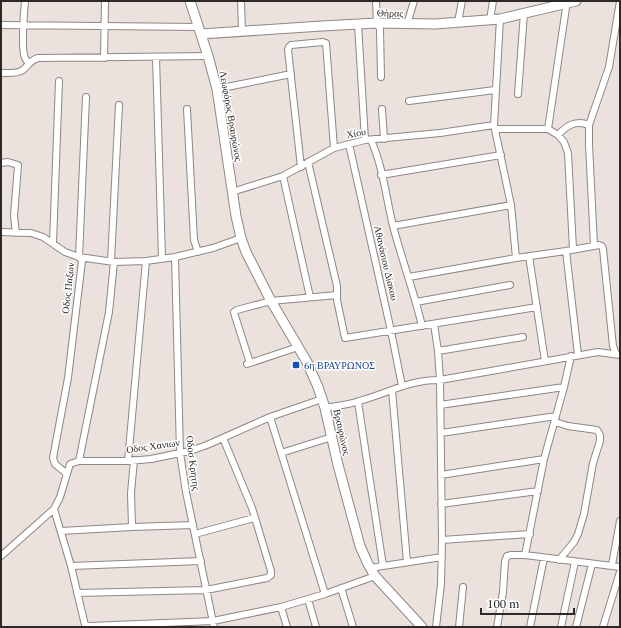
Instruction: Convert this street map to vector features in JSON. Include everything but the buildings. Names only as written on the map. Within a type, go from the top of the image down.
[{"type":"main road","name":"Λεωφόρος Βραυρώνος","points":[[190,1],[217,89],[232,192],[241,238]]},
{"type":"main road","name":"Θήρας","points":[[200,30],[242,31],[377,23],[407,24],[490,20],[500,19],[570,1]]},
{"type":"main road","name":"Βραυρώνος","points":[[241,238],[246,252],[271,301],[313,374],[324,404],[360,546],[373,572],[422,627]]},
{"type":"street","points":[[25,1],[23,25],[24,52],[25,58],[29,63]]},
{"type":"street","points":[[104,58],[105,1]]},
{"type":"street","points":[[241,1],[242,31]]},
{"type":"street","points":[[376,1],[377,23],[380,29],[381,77]]},
{"type":"street","points":[[407,24],[414,1]]},
{"type":"street","points":[[458,22],[462,1]]},
{"type":"street","points":[[490,20],[493,1]]},
{"type":"street","points":[[570,1],[548,130],[558,135],[564,142],[568,153],[573,249]]},
{"type":"street","points":[[594,246],[588,144],[589,125],[609,67],[620,1]]},
{"type":"street","points":[[518,94],[524,13]]},
{"type":"street","points":[[500,19],[494,127],[511,205],[516,258]]},
{"type":"street","points":[[358,24],[368,140],[377,152],[393,226],[422,326]]},
{"type":"street","points":[[1,25],[104,26],[200,30]]},
{"type":"street","points":[[301,167],[291,74],[289,47],[291,45],[326,43],[334,148]]},
{"type":"street","points":[[1,74],[19,72],[24,69],[32,59],[38,58],[208,56]]},
{"type":"street","points":[[156,57],[162,258]]},
{"type":"street","points":[[217,89],[291,74]]},
{"type":"street","points":[[53,243],[59,81]]},
{"type":"street","points":[[409,101],[495,90]]},
{"type":"street","name":"Οδος Παξων","points":[[67,474],[54,464],[53,458],[68,378],[82,261],[80,257],[86,97]]},
{"type":"street","points":[[1,556],[54,509],[60,497],[70,464],[78,461],[109,312],[113,261],[119,105]]},
{"type":"street","points":[[187,109],[194,240],[198,252]]},
{"type":"street","points":[[382,109],[384,139]]},
{"type":"street","points":[[558,135],[571,124],[578,122],[589,125]]},
{"type":"street","name":"Χίου","points":[[232,192],[283,176],[334,148],[368,140],[440,134],[494,127],[548,130]]},
{"type":"street","name":"Αθανάσιου Δίακου","points":[[349,144],[391,330],[402,386]]},
{"type":"street","points":[[381,175],[501,155]]},
{"type":"street","points":[[1,163],[8,162],[18,165],[14,216],[16,233]]},
{"type":"street","points":[[308,162],[338,286],[337,295],[345,338],[537,307]]},
{"type":"street","points":[[283,176],[310,297]]},
{"type":"street","points":[[393,226],[511,205]]},
{"type":"street","points":[[1,232],[31,233],[43,237],[66,252],[80,257],[113,261],[146,261],[175,257],[213,248],[241,238]]},
{"type":"street","points":[[409,277],[516,258],[599,245],[602,246],[613,346],[619,352]]},
{"type":"street","points":[[566,251],[578,355]]},
{"type":"street","points":[[529,256],[545,361]]},
{"type":"street","name":"Οδοσ Κρητης","points":[[175,257],[180,453],[193,525],[214,624]]},
{"type":"street","points":[[132,527],[131,461],[146,261]]},
{"type":"street","points":[[416,302],[510,285]]},
{"type":"street","points":[[298,347],[248,364],[234,312],[271,301],[337,295]]},
{"type":"street","points":[[434,324],[440,380],[442,540],[441,584],[436,627]]},
{"type":"street","points":[[438,351],[523,337]]},
{"type":"street","name":"Οδος Χανιων","points":[[78,461],[131,461],[151,459],[190,451],[270,417],[324,404],[358,402],[402,386],[428,380],[440,380],[598,352],[619,352]]},
{"type":"street","points":[[525,555],[544,459],[571,356]]},
{"type":"street","points":[[440,405],[564,387]]},
{"type":"street","points":[[392,390],[407,562]]},
{"type":"street","points":[[358,402],[383,566]]},
{"type":"street","points":[[270,417],[324,594]]},
{"type":"street","points":[[441,433],[555,419],[568,426],[597,430],[600,435],[600,441],[593,463],[584,514],[578,534],[559,560]]},
{"type":"street","points":[[77,593],[206,590],[267,578],[271,575],[252,508],[223,438]]},
{"type":"street","points":[[281,453],[332,438]]},
{"type":"street","points":[[441,475],[544,459]]},
{"type":"street","points":[[441,504],[538,491]]},
{"type":"street","points":[[54,509],[85,625],[89,626],[214,624],[281,607],[342,588],[383,566],[442,557]]},
{"type":"street","points":[[195,534],[254,518]]},
{"type":"street","points":[[612,565],[620,521]]},
{"type":"street","points":[[61,531],[193,525]]},
{"type":"street","points":[[442,540],[530,534]]},
{"type":"street","points":[[497,627],[503,592],[505,561],[507,556],[525,555],[620,567]]},
{"type":"street","points":[[530,627],[544,558]]},
{"type":"street","points":[[70,566],[201,561]]},
{"type":"street","points":[[561,627],[575,562]]},
{"type":"street","points":[[576,627],[592,564]]},
{"type":"street","points":[[604,627],[620,572]]},
{"type":"street","points":[[459,627],[463,587]]},
{"type":"street","points":[[342,588],[353,627]]},
{"type":"street","points":[[308,599],[316,627]]},
{"type":"street","points":[[281,607],[287,627]]},
{"type":"place","name":"6η ΒΡΑΥΡΩΝΟΣ","points":[[296,365]]}]
